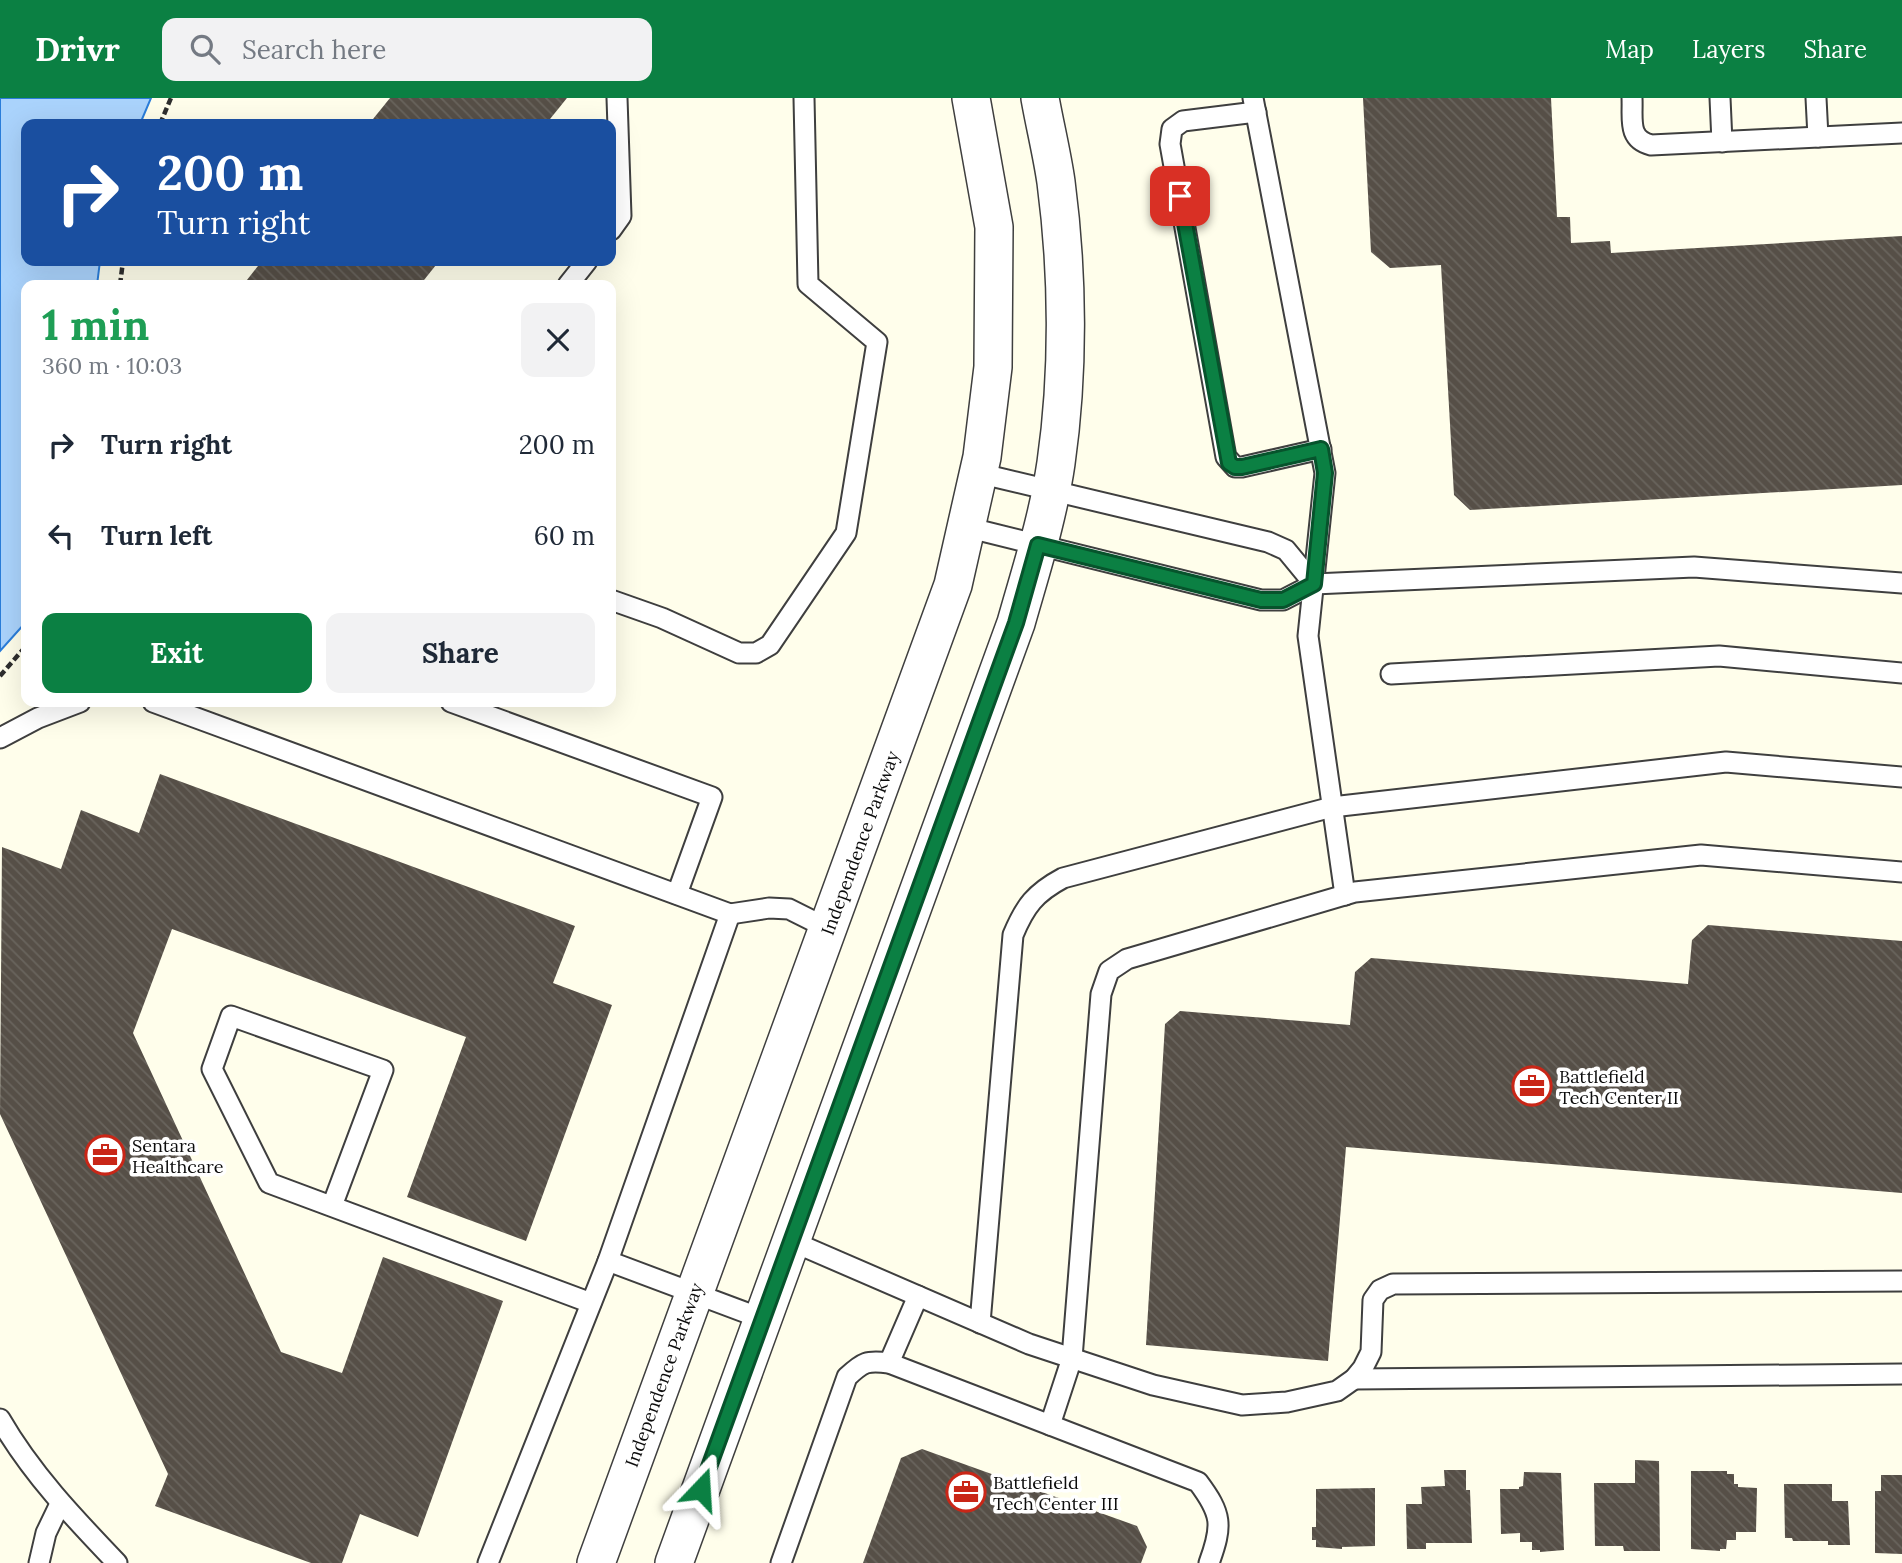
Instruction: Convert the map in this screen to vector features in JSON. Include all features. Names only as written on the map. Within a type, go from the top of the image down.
[{"type":"street","name":"Independence Parkway","points":[[596,1563],[953,585],[978,474],[993,367],[994,227],[971,98]]},
{"type":"street","points":[[674,1563],[1016,623],[1038,545],[1056,464],[1063,373],[1063,276],[1056,181],[1040,98]]},
{"type":"lane","points":[[616,223],[621,216],[617,98]]},
{"type":"lane","points":[[616,602],[662,618],[739,653],[756,653],[770,645],[846,533],[877,342],[808,284],[804,98]]},
{"type":"lane","points":[[1632,98],[1633,133],[1640,142],[1651,145],[1902,133]]},
{"type":"lane","points":[[1720,98],[1722,142]]},
{"type":"lane","points":[[1816,98],[1818,137]]},
{"type":"lane","points":[[1321,449],[1242,467],[1235,467],[1226,457],[1170,144],[1172,129],[1183,121],[1254,105],[1321,449],[1325,473],[1308,636],[1345,895]]},
{"type":"lane","points":[[572,280],[583,266]]},
{"type":"lane","points":[[978,474],[1269,542],[1286,550],[1314,584]]},
{"type":"lane","points":[[965,527],[1261,600],[1283,600],[1314,584],[1694,567],[1902,583]]},
{"type":"lane","points":[[1391,674],[1719,656],[1902,673]]},
{"type":"lane","points":[[0,738],[38,718],[67,707]]},
{"type":"lane","points":[[167,707],[730,914],[769,908],[789,909],[829,929]]},
{"type":"lane","points":[[465,707],[712,797],[677,894]]},
{"type":"lane","points":[[980,1323],[1013,935],[1023,911],[1042,890],[1063,878],[1332,807],[1726,762],[1902,778]]},
{"type":"lane","points":[[1050,1425],[1072,1358],[1101,994],[1109,971],[1127,959],[1345,895],[1701,855],[1902,872]]},
{"type":"lane","points":[[488,1563],[608,1261],[730,914]]},
{"type":"lane","points":[[332,1206],[383,1070],[231,1016],[212,1069],[270,1183],[591,1303]]},
{"type":"lane","points":[[791,1241],[1029,1343],[1153,1385],[1242,1405],[1287,1402],[1337,1391],[1354,1379],[1371,1352],[1373,1300],[1380,1290],[1393,1284],[1902,1281]]},
{"type":"lane","points":[[608,1261],[763,1319]]},
{"type":"lane","points":[[889,1363],[918,1296]]},
{"type":"lane","points":[[781,1563],[847,1377],[859,1365],[871,1360],[889,1363],[1198,1482],[1217,1510],[1218,1538],[1209,1563]]},
{"type":"lane","points":[[1354,1379],[1902,1374]]},
{"type":"lane","points":[[0,1419],[13,1442],[60,1504],[117,1563]]},
{"type":"lane","points":[[39,1563],[46,1533],[60,1504]]},
{"type":"path","points":[[162,119],[171,98]]},
{"type":"path","points":[[0,676],[21,652]]},
{"type":"water","points":[[0,98],[151,98],[142,119],[21,119],[21,266],[99,266],[98,280],[21,280],[21,628],[0,651]]},
{"type":"building","points":[[390,98],[567,98],[550,119],[373,119]]},
{"type":"building","points":[[1363,98],[1551,98],[1557,217],[1570,217],[1571,243],[1610,241],[1611,253],[1902,236],[1902,485],[1470,510],[1454,495],[1441,265],[1390,268],[1371,252]]},
{"type":"building","points":[[258,266],[435,266],[424,280],[247,280]]},
{"type":"building","name":"Sentara Healthcare","points":[[160,774],[575,926],[553,983],[612,1005],[526,1241],[407,1197],[466,1037],[172,929],[133,1033],[281,1352],[342,1373],[383,1257],[503,1301],[418,1537],[360,1514],[342,1563],[311,1563],[155,1506],[168,1474],[0,1114],[2,847],[61,869],[81,810],[139,833]]},
{"type":"building","name":"Battlefield Tech Center II","points":[[1708,925],[1902,941],[1902,1193],[1346,1147],[1328,1361],[1146,1345],[1165,1024],[1180,1011],[1350,1025],[1355,972],[1371,958],[1688,984],[1692,940]]},
{"type":"building","name":"Battlefield Tech Center III","points":[[922,1449],[1137,1526],[1147,1547],[1141,1563],[863,1563],[901,1458]]},
{"type":"building","points":[[1635,1460],[1659,1461],[1660,1551],[1624,1551],[1623,1546],[1595,1546],[1594,1483],[1635,1483]]},
{"type":"building","points":[[1444,1470],[1466,1470],[1466,1490],[1470,1490],[1472,1543],[1426,1543],[1426,1549],[1407,1549],[1406,1504],[1422,1504],[1421,1487],[1445,1486]]},
{"type":"building","points":[[1691,1471],[1727,1471],[1727,1474],[1734,1474],[1734,1484],[1738,1484],[1738,1487],[1757,1488],[1756,1532],[1736,1532],[1736,1540],[1727,1540],[1726,1549],[1720,1551],[1691,1549]]},
{"type":"building","points":[[1524,1472],[1561,1473],[1564,1550],[1532,1550],[1532,1542],[1520,1542],[1520,1533],[1501,1534],[1500,1489],[1519,1489],[1523,1486]]},
{"type":"building","points":[[1881,1475],[1902,1475],[1902,1554],[1875,1553],[1875,1491],[1881,1491]]},
{"type":"building","points":[[1784,1484],[1832,1484],[1832,1501],[1848,1501],[1850,1545],[1828,1545],[1828,1541],[1793,1541],[1792,1538],[1785,1538]]},
{"type":"building","points":[[1375,1488],[1375,1546],[1342,1549],[1316,1547],[1316,1540],[1312,1540],[1312,1527],[1316,1527],[1316,1489]]},
{"type":"place","name":"Battlefield Tech Center II","points":[[1532,1086]]},
{"type":"place","name":"Sentara Healthcare","points":[[105,1155]]},
{"type":"place","name":"Battlefield Tech Center III","points":[[966,1492]]},
{"type":"route","points":[[701,1489],[1016,623],[1038,545],[1261,600],[1283,600],[1314,584],[1325,473],[1321,449],[1242,467],[1229,463],[1180,196]]}]
